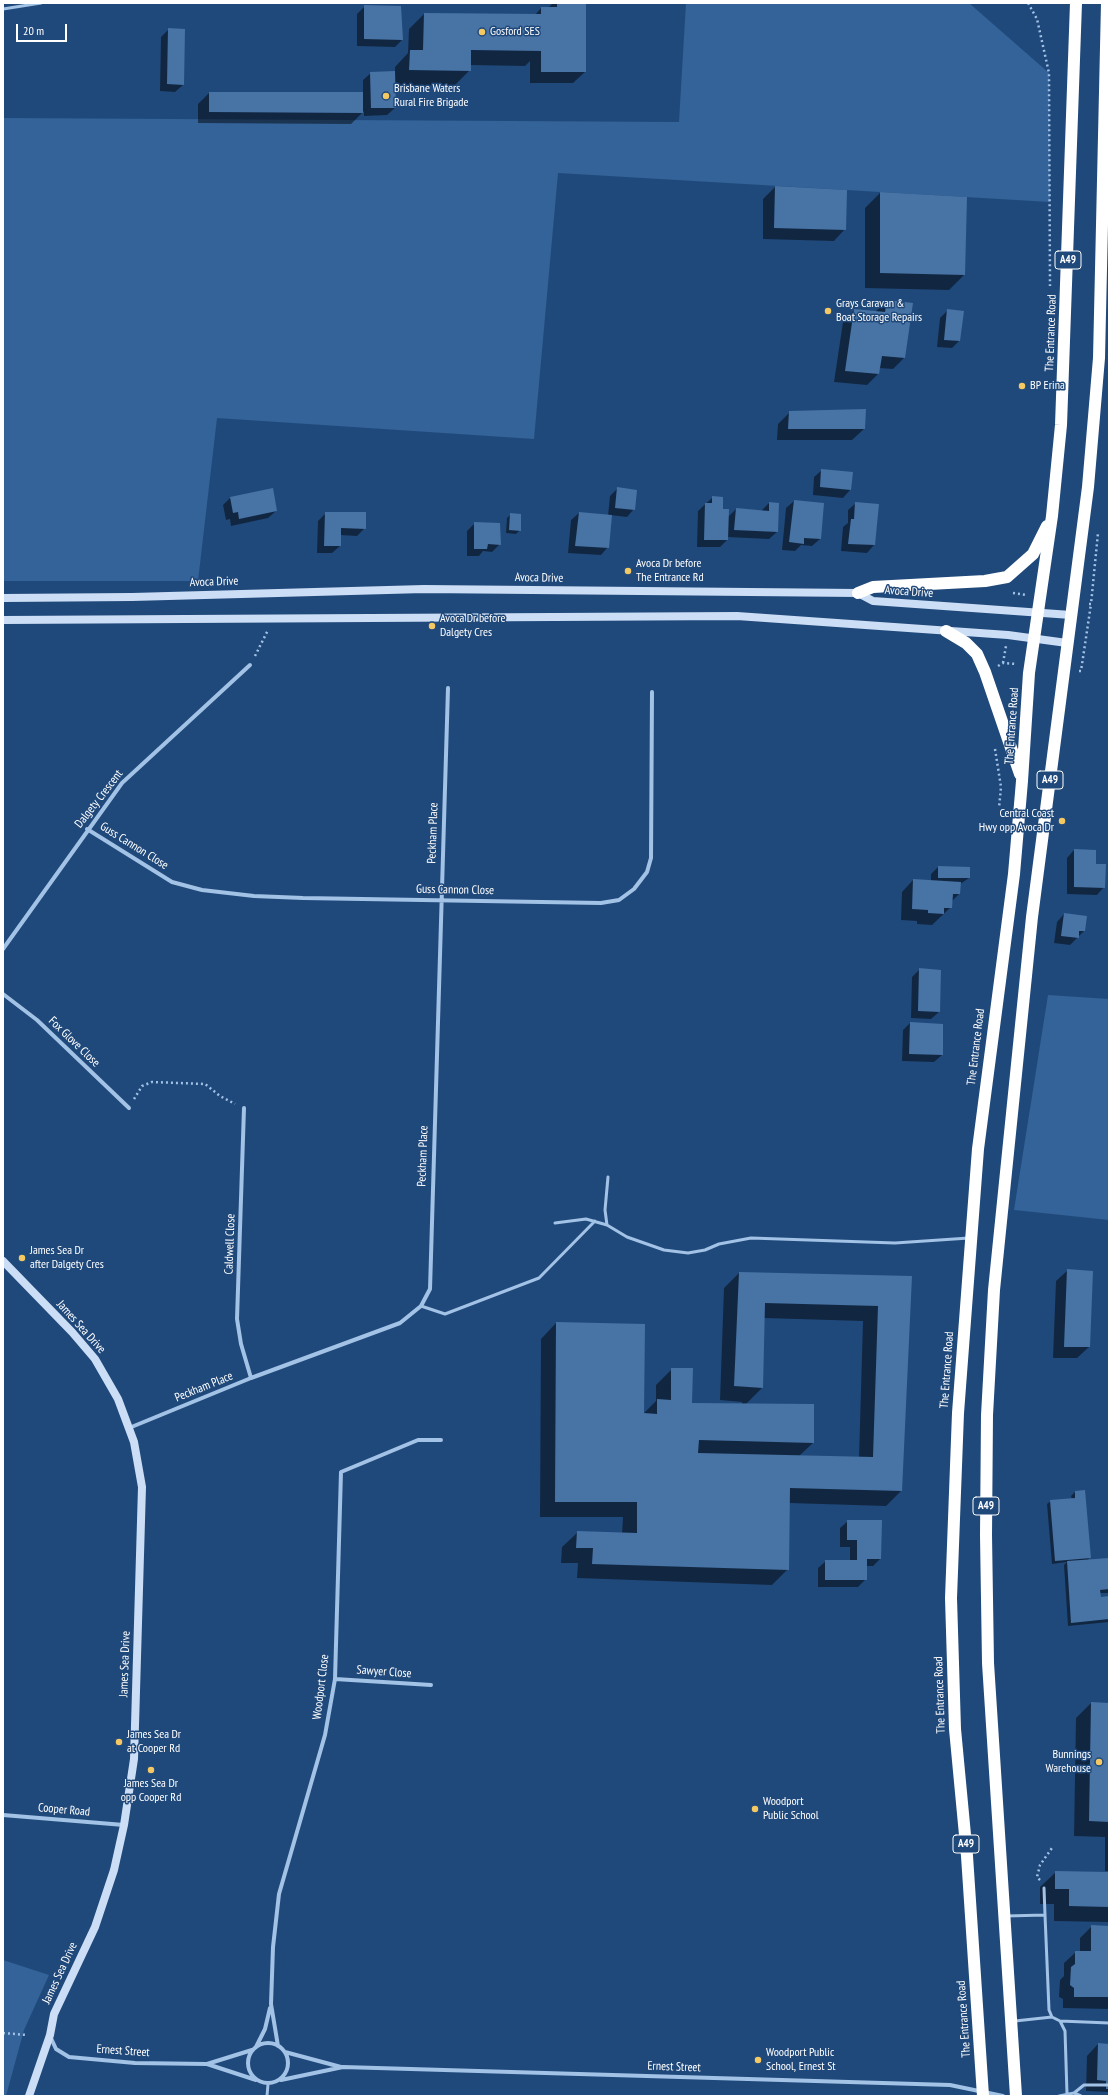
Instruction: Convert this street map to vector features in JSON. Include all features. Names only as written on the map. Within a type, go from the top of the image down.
[{"type":"highway","name":"The Entrance Road","points":[[983,2093],[967,1856],[954,1729],[951,1598],[958,1413],[970,1238],[978,1149],[1014,874],[1029,673],[1052,516],[1061,425],[1076,3]]},
{"type":"highway","name":"A49","points":[[1016,2096],[988,1663],[986,1535],[987,1415],[994,1290],[1032,917],[1088,487],[1099,358],[1106,3]]},
{"type":"highway","points":[[858,592],[873,587],[985,581],[1007,577],[1033,554],[1052,516]]},
{"type":"highway","points":[[946,631],[966,643],[977,654],[985,672],[1022,781]]},
{"type":"main road","name":"Avoca Drive","points":[[3,598],[132,597],[424,589],[858,592],[873,601],[1071,615]]},
{"type":"main road","points":[[3,620],[736,616],[1008,635],[1067,643]]},
{"type":"main road","name":"James Sea Drive","points":[[3,1261],[72,1332],[95,1359],[118,1399],[129,1428],[134,1442],[142,1487],[134,1759],[124,1825],[114,1870],[95,1927],[57,2009],[50,2035],[29,2096]]},
{"type":"street","name":"Dalgety Crescent","points":[[3,949],[87,829],[122,783],[250,665]]},
{"type":"street","name":"Peckham Place","points":[[129,1428],[251,1378],[400,1322],[421,1306],[430,1289],[440,900],[448,688]]},
{"type":"street","name":"Guss Cannon Close","points":[[87,829],[172,882],[202,890],[261,896],[601,904],[619,900],[634,889],[647,872],[651,858],[652,692]]},
{"type":"street","name":"Fox Glove Close","points":[[3,994],[37,1020],[128,1108]]},
{"type":"street","name":"Caldwell Close","points":[[244,1108],[237,1319],[241,1344],[251,1378]]},
{"type":"street","name":"Woodport Close","points":[[254,2049],[265,2029],[270,2004],[273,1947],[279,1894],[326,1735],[335,1679],[341,1472],[418,1440],[440,1440]]},
{"type":"street","name":"Sawyer Close","points":[[335,1679],[431,1685]]},
{"type":"street","name":"Cooper Road","points":[[3,1815],[124,1825]]},
{"type":"street","name":"Woodport Close","points":[[270,2004],[278,2046]]},
{"type":"street","name":"Ernest Street","points":[[50,2035],[56,2049],[69,2057],[135,2063],[207,2064],[256,2080]]},
{"type":"street","points":[[263,2043],[270,2043],[278,2046],[285,2052],[288,2061],[288,2068],[281,2080],[268,2084],[256,2080],[248,2069],[248,2062],[254,2049],[263,2043]]},
{"type":"street","name":"Ernest Street","points":[[207,2064],[254,2049]]},
{"type":"street","name":"Ernest Street","points":[[285,2052],[343,2067],[950,2085],[1003,2096]]},
{"type":"street","name":"Ernest Street","points":[[281,2080],[343,2067]]},
{"type":"lane","points":[[3,9],[41,3]]},
{"type":"lane","points":[[607,1225],[605,1210],[608,1177]]},
{"type":"lane","points":[[554,1223],[586,1219],[595,1221],[607,1225],[628,1237],[664,1250],[688,1253],[705,1250],[719,1244],[751,1238],[896,1243],[970,1238]]},
{"type":"lane","points":[[421,1306],[445,1314],[539,1278],[595,1221]]},
{"type":"lane","points":[[1044,1888],[1049,2010],[1052,2017]]},
{"type":"lane","points":[[1004,1916],[1045,1915]]},
{"type":"lane","points":[[1011,2022],[1052,2017],[1060,2021],[1109,2023]]},
{"type":"lane","points":[[1060,2021],[1065,2031],[1067,2094]]},
{"type":"lane","points":[[268,2084],[268,2096]]},
{"type":"lane","points":[[1059,2096],[1074,2093],[1084,2085],[1109,2085]]},
{"type":"lane","points":[[1074,2093],[1081,2096]]},
{"type":"path","points":[[1028,3],[1037,19],[1049,73],[1050,291]]},
{"type":"path","points":[[1007,577],[1013,593],[1011,610]]},
{"type":"path","points":[[250,665],[270,625]]},
{"type":"path","points":[[1003,663],[1008,635]]},
{"type":"path","points":[[128,1108],[142,1086],[152,1082],[205,1084],[220,1096],[244,1108]]},
{"type":"path","points":[[1044,1888],[1037,1877],[1040,1865],[1052,1848]]},
{"type":"path","points":[[3,2033],[27,2035]]},
{"type":"shaded area","points":[[686,3],[969,3],[1049,73],[1050,202],[558,173],[534,439],[217,418],[198,581],[3,581],[3,118],[679,122]]},
{"type":"shaded area","points":[[1048,995],[1109,999],[1109,1220],[1014,1210]]},
{"type":"shaded area","points":[[3,1960],[49,1975],[24,2030],[6,2096],[3,2096]]},
{"type":"building","name":"Gosford SES","points":[[557,3],[586,3],[586,72],[541,72],[541,51],[471,50],[471,71],[409,70],[410,50],[423,50],[424,13],[541,14],[541,7],[557,7]]},
{"type":"building","points":[[364,5],[401,6],[403,40],[364,39]]},
{"type":"building","points":[[168,28],[185,29],[184,85],[167,84]]},
{"type":"building","points":[[395,71],[396,108],[371,108],[370,72]]},
{"type":"building","points":[[209,92],[363,92],[363,113],[209,112]]},
{"type":"building","points":[[775,186],[847,190],[846,230],[774,228]]},
{"type":"building","points":[[880,192],[967,197],[965,275],[880,273]]},
{"type":"building","points":[[887,300],[913,303],[905,358],[882,356],[879,374],[845,371],[854,309],[885,312]]},
{"type":"building","points":[[947,309],[964,311],[960,341],[944,340]]},
{"type":"building","points":[[866,409],[865,429],[788,429],[789,411]]},
{"type":"building","points":[[821,469],[853,472],[851,490],[820,487]]},
{"type":"building","points":[[617,487],[637,490],[635,510],[615,508]]},
{"type":"building","points":[[273,488],[277,511],[239,519],[238,512],[233,513],[230,497]]},
{"type":"building","points":[[712,496],[723,497],[723,509],[729,509],[728,540],[704,540],[705,503],[712,503]]},
{"type":"building","points":[[794,500],[824,503],[821,539],[804,538],[804,544],[789,542]]},
{"type":"building","points":[[769,502],[779,503],[778,532],[734,530],[736,508],[769,511]]},
{"type":"building","points":[[855,502],[879,504],[875,545],[848,544],[851,519],[854,519]]},
{"type":"building","points":[[325,512],[366,512],[366,529],[341,528],[341,546],[324,546]]},
{"type":"building","points":[[579,512],[612,515],[609,548],[575,546]]},
{"type":"building","points":[[510,513],[521,514],[521,531],[509,530]]},
{"type":"building","points":[[474,522],[500,523],[501,545],[488,544],[487,549],[474,549]]},
{"type":"building","points":[[1074,849],[1096,850],[1096,864],[1106,864],[1105,888],[1074,887]]},
{"type":"building","points":[[938,866],[970,867],[970,878],[938,878]]},
{"type":"building","points":[[913,879],[961,882],[960,894],[953,894],[952,908],[944,908],[944,914],[928,913],[928,910],[912,909]]},
{"type":"building","points":[[1064,913],[1087,916],[1085,931],[1079,931],[1079,938],[1061,936]]},
{"type":"building","points":[[919,968],[941,970],[940,1012],[918,1011]]},
{"type":"building","points":[[910,1022],[943,1024],[943,1055],[909,1054]]},
{"type":"building","points":[[1067,1269],[1093,1271],[1090,1347],[1064,1347]]},
{"type":"building","points":[[739,1272],[912,1276],[902,1491],[790,1488],[789,1570],[592,1564],[593,1548],[576,1548],[577,1531],[637,1533],[637,1502],[555,1502],[556,1322],[645,1324],[644,1413],[657,1414],[657,1399],[671,1400],[671,1368],[693,1368],[692,1403],[814,1404],[814,1443],[699,1440],[698,1453],[873,1457],[878,1306],[765,1303],[763,1388],[734,1386]]},
{"type":"building","points":[[1085,1490],[1091,1558],[1055,1561],[1050,1500],[1075,1498],[1075,1491]]},
{"type":"building","points":[[847,1520],[882,1520],[881,1559],[867,1559],[867,1580],[825,1580],[825,1560],[857,1560],[857,1540],[847,1540]]},
{"type":"building","points":[[1109,1558],[1109,1589],[1100,1590],[1101,1597],[1109,1596],[1109,1619],[1071,1623],[1067,1561]]},
{"type":"building","name":"Bunnings Warehouse","points":[[1091,1702],[1109,1703],[1109,1822],[1089,1821]]},
{"type":"building","points":[[1055,1871],[1109,1872],[1109,1907],[1069,1906],[1069,1889],[1055,1889]]},
{"type":"building","points":[[1091,1925],[1109,1926],[1109,1997],[1074,1997],[1074,1988],[1070,1985],[1071,1967],[1075,1964],[1075,1951],[1091,1951]]},
{"type":"building","points":[[1098,2043],[1109,2044],[1109,2089],[1106,2089],[1106,2081],[1097,2080]]},
{"type":"place","name":"Gosford SES","points":[[482,32]]},
{"type":"place","name":"Brisbane Waters Rural Fire Brigade","points":[[386,96]]},
{"type":"place","name":"Grays Caravan & Boat Storage Repairs","points":[[828,311]]},
{"type":"place","name":"BP Erina","points":[[1022,386]]},
{"type":"place","name":"Avoca Dr before The Entrance Rd","points":[[628,571]]},
{"type":"place","name":"Avoca Dr before Dalgety Cres","points":[[432,626]]},
{"type":"place","name":"Central Coast Hwy opp Avoca Dr","points":[[1062,821]]},
{"type":"place","name":"James Sea Dr after Dalgety Cres","points":[[22,1258]]},
{"type":"place","name":"James Sea Dr at Cooper Rd","points":[[119,1742]]},
{"type":"place","name":"Bunnings Warehouse","points":[[1099,1762]]},
{"type":"place","name":"James Sea Dr opp Cooper Rd","points":[[151,1770]]},
{"type":"place","name":"Woodport Public School","points":[[755,1809]]},
{"type":"place","name":"Woodport Public School, Ernest St","points":[[758,2060]]}]
